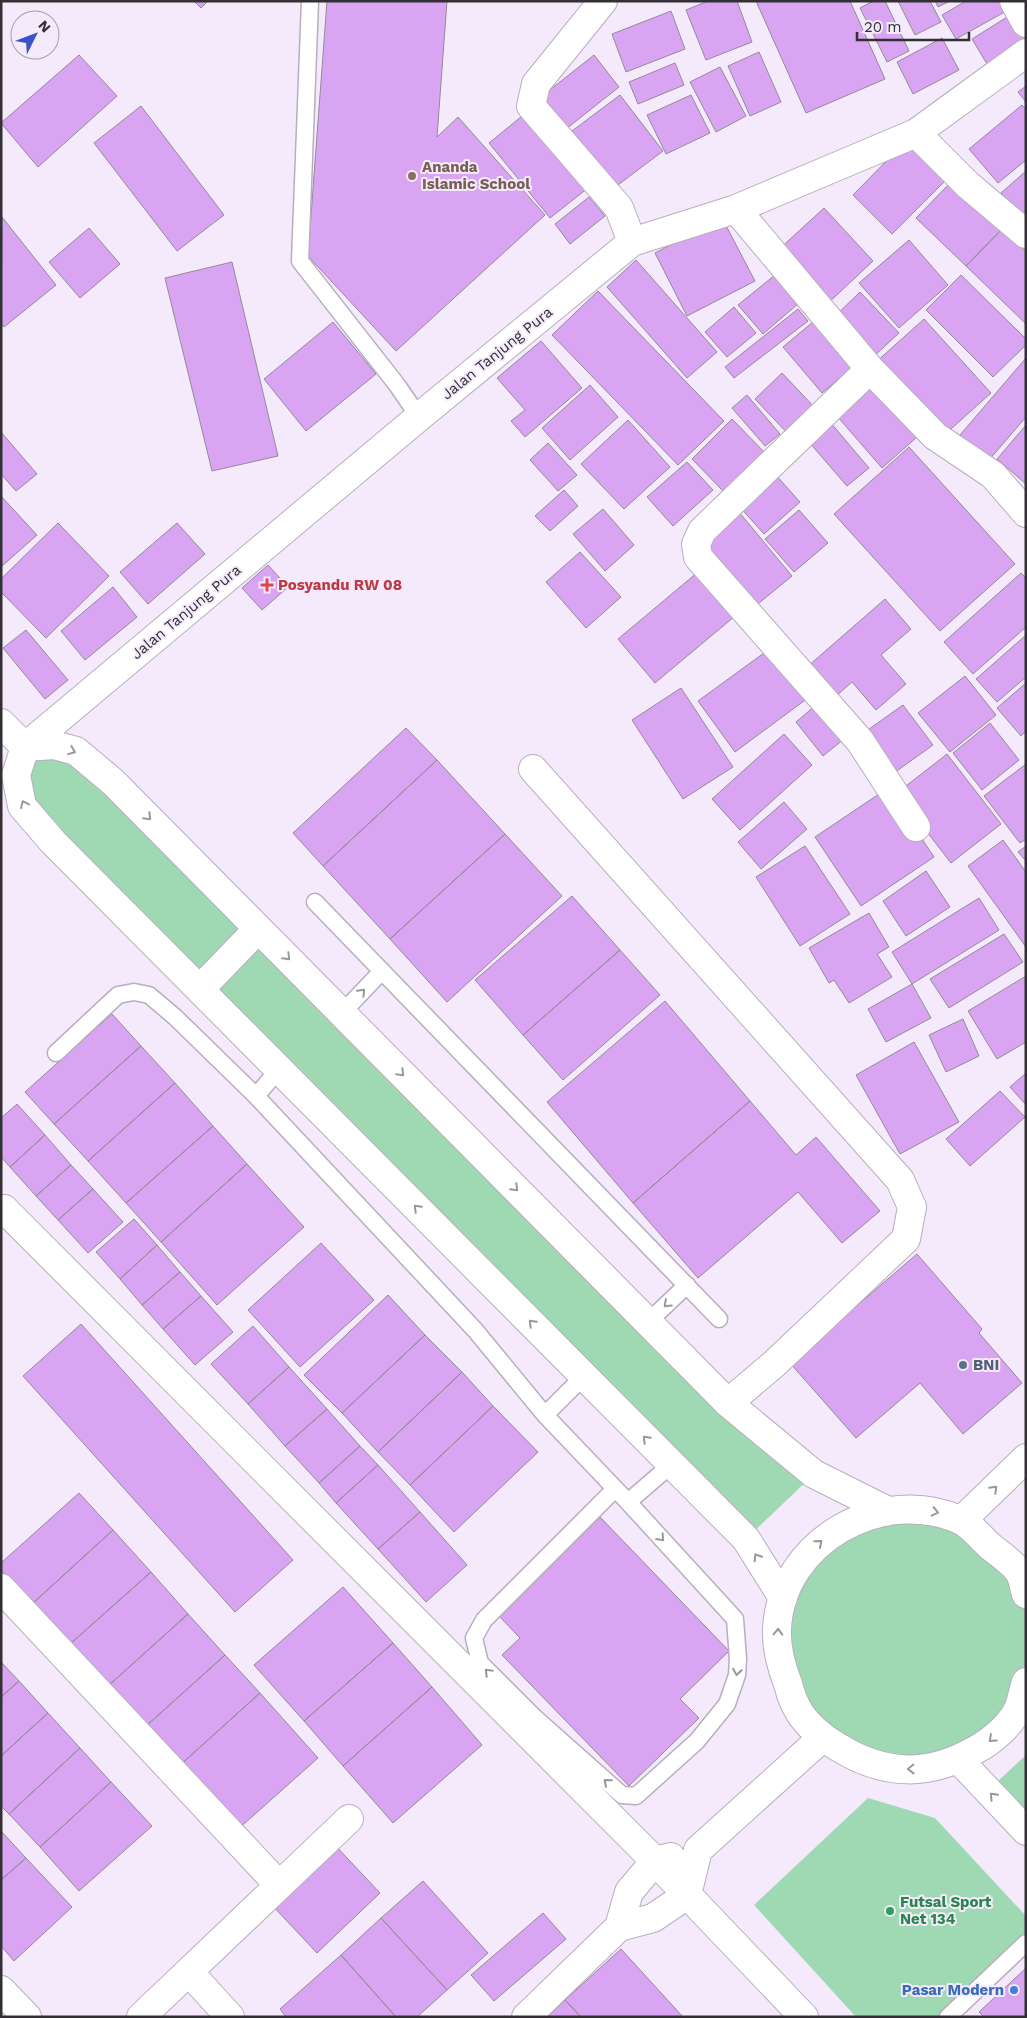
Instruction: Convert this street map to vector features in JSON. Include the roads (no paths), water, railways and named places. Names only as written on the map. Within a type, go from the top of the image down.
[{"type":"street","points":[[602,1],[536,84],[531,106],[619,208],[632,242]]},
{"type":"street","points":[[1014,1],[1026,23]]},
{"type":"street","name":"Jalan Tanjung Pura","points":[[24,746],[632,242],[736,209],[916,133],[1026,53]]},
{"type":"street","points":[[916,133],[968,185],[1026,234]]},
{"type":"street","points":[[736,209],[870,370],[935,436],[993,475],[1026,513]]},
{"type":"street","points":[[870,370],[702,531],[696,544],[698,557],[860,741],[916,827]]},
{"type":"street","points":[[1,723],[24,746],[54,746],[76,751],[113,782],[728,1403],[814,1474],[886,1510]]},
{"type":"street","points":[[24,746],[16,775],[22,806],[53,842],[746,1539],[783,1598]]},
{"type":"street","points":[[533,769],[900,1180],[912,1207],[906,1239],[774,1364],[728,1403]]},
{"type":"street","points":[[200,989],[258,928]]},
{"type":"street","points":[[4,1209],[655,1861],[804,2017]]},
{"type":"street","points":[[962,1520],[1026,1458]]},
{"type":"street","points":[[1024,1578],[962,1520],[931,1510],[886,1510],[840,1527],[814,1547],[790,1580],[783,1598],[777,1628],[779,1661],[796,1707],[822,1738],[860,1761],[895,1769],[918,1769],[959,1760],[987,1744],[1022,1713],[1026,1682]]},
{"type":"street","points":[[1,1588],[278,1884]]},
{"type":"street","points":[[620,1927],[629,1892],[655,1861],[698,1850],[822,1738]]},
{"type":"street","points":[[959,1760],[1026,1832]]},
{"type":"street","points":[[141,2017],[349,1818]]},
{"type":"street","points":[[526,2017],[620,1927],[653,1918],[687,1895],[698,1850]]},
{"type":"street","points":[[189,1972],[230,2017]]},
{"type":"street","points":[[1,1990],[27,2017]]},
{"type":"lane","points":[[310,1],[300,261],[397,385],[419,417]]},
{"type":"lane","points":[[315,902],[720,1318]]},
{"type":"lane","points":[[342,1013],[382,971]]},
{"type":"lane","points":[[56,1053],[118,995],[134,992],[149,995],[175,1017],[256,1096],[475,1330],[545,1414],[628,1502],[734,1619],[738,1659],[737,1676],[727,1704],[697,1741],[636,1796],[622,1795],[533,1716],[480,1663],[474,1638],[484,1620],[615,1489]]},
{"type":"lane","points":[[256,1096],[279,1070]]},
{"type":"lane","points":[[648,1322],[687,1285]]},
{"type":"lane","points":[[545,1414],[584,1376]]},
{"type":"lane","points":[[628,1502],[672,1464]]},
{"type":"lane","points":[[948,2017],[1026,1943]]},
{"type":"place","name":"Ananda Islamic School","points":[[412,176]]},
{"type":"place","name":"Posyandu RW 08","points":[[267,585]]},
{"type":"place","name":"BNI","points":[[963,1365]]},
{"type":"place","name":"Futsal Sport Net 134","points":[[890,1911]]},
{"type":"place","name":"Pasar Modern","points":[[1014,1990]]}]
